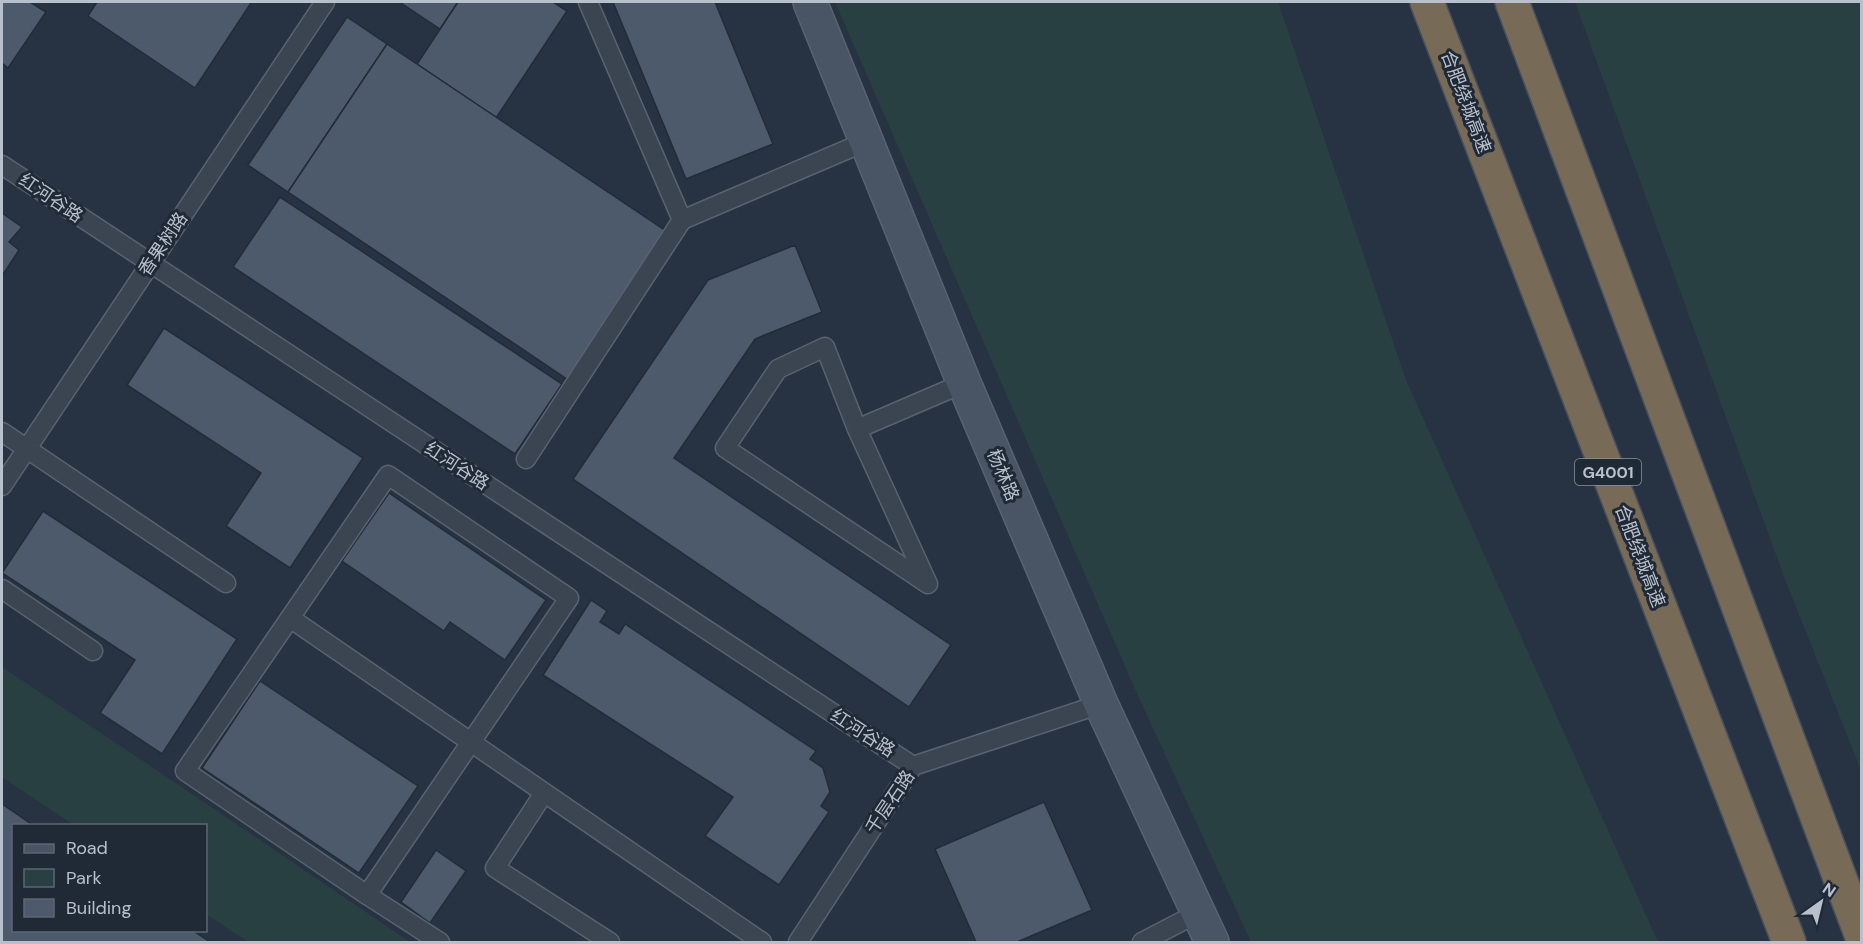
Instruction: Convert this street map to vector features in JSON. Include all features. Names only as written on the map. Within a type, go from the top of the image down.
[{"type":"highway","name":"合肥绕城高速","points":[[1427,2],[1789,942]]},
{"type":"highway","points":[[1512,2],[1862,937]]},
{"type":"street","name":"杨林路","points":[[810,2],[963,383],[1101,704],[1212,942]]},
{"type":"lane","name":"香果树路","points":[[2,486],[325,2]]},
{"type":"lane","points":[[588,2],[682,220]]},
{"type":"lane","points":[[526,459],[682,220],[867,141]]},
{"type":"lane","name":"红河谷路","points":[[2,165],[913,766]]},
{"type":"lane","points":[[825,347],[857,429],[928,584],[725,448],[778,369],[825,347]]},
{"type":"lane","points":[[857,429],[963,383]]},
{"type":"lane","points":[[2,432],[226,583]]},
{"type":"lane","points":[[367,895],[569,598],[388,475],[185,771],[367,895],[440,942]]},
{"type":"lane","points":[[2,589],[93,651]]},
{"type":"lane","points":[[290,618],[762,942]]},
{"type":"lane","name":"千层石路","points":[[798,942],[913,766],[1101,704]]},
{"type":"lane","points":[[544,793],[495,868],[610,942]]},
{"type":"lane","points":[[1142,942],[1198,913]]},
{"type":"green space","points":[[835,2],[1278,2],[1406,380],[1658,942],[1251,942],[1135,689]]},
{"type":"green space","points":[[1575,2],[1861,2],[1861,770],[1783,574]]},
{"type":"green space","points":[[2,667],[410,942],[248,942],[207,915],[207,824],[72,824],[2,777]]},
{"type":"building","points":[[2,2],[30,2],[46,12],[8,68],[2,63]]},
{"type":"building","points":[[97,2],[251,3],[195,88],[88,16]]},
{"type":"building","points":[[458,2],[440,29],[401,3]]},
{"type":"building","points":[[458,2],[553,2],[567,11],[496,118],[417,64]]},
{"type":"building","points":[[613,2],[715,2],[773,144],[686,179]]},
{"type":"building","points":[[347,17],[387,44],[288,192],[248,165]]},
{"type":"building","points":[[387,44],[666,231],[567,379],[288,192]]},
{"type":"building","points":[[280,197],[562,384],[515,454],[233,267]]},
{"type":"building","points":[[2,213],[22,227],[9,242],[19,250],[2,276]]},
{"type":"building","points":[[795,245],[822,312],[755,339],[674,458],[951,645],[909,707],[573,479],[708,280]]},
{"type":"building","points":[[164,328],[363,458],[290,568],[226,526],[261,473],[127,385]]},
{"type":"building","points":[[389,493],[546,600],[505,660],[450,622],[444,631],[342,561]]},
{"type":"building","points":[[43,511],[237,639],[162,754],[100,713],[135,660],[2,573]]},
{"type":"building","points":[[591,600],[607,611],[600,622],[619,634],[625,624],[816,751],[810,759],[823,768],[830,792],[821,806],[829,812],[779,885],[705,836],[733,797],[543,675]]},
{"type":"building","points":[[260,681],[418,786],[359,873],[202,768]]},
{"type":"building","points":[[1044,802],[1092,910],[1017,942],[976,942],[935,849]]},
{"type":"building","points":[[2,804],[31,824],[12,824],[12,932],[195,932],[210,942],[2,942]]},
{"type":"building","points":[[436,850],[466,871],[430,923],[401,902]]}]
